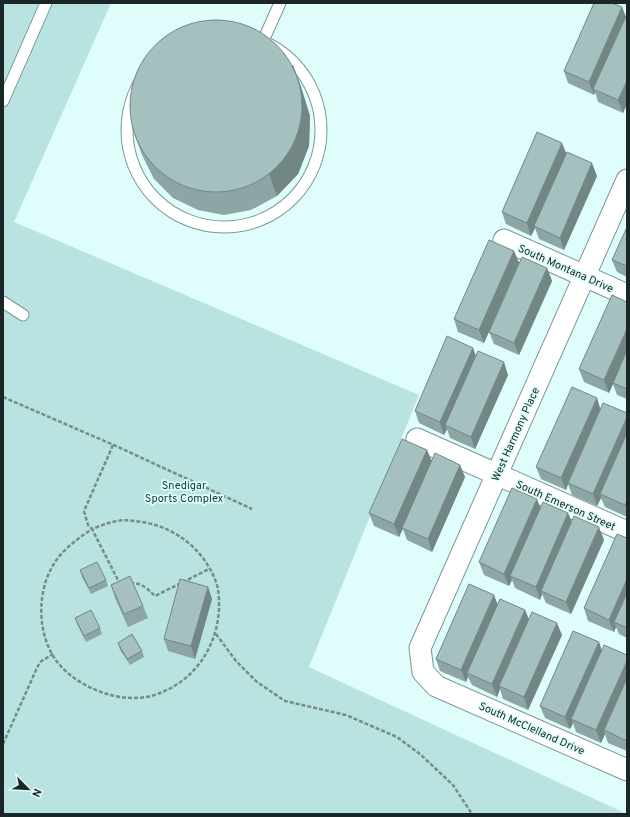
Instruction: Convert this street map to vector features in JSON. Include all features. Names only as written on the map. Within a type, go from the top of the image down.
[{"type":"street","name":"West Harmony Place","points":[[436,686],[423,672],[420,648],[627,180]]},
{"type":"street","name":"South Montana Drive","points":[[504,240],[627,295]]},
{"type":"street","name":"South Emerson Street","points":[[417,439],[627,532]]},
{"type":"street","name":"South McClelland Drive","points":[[436,686],[627,770]]},
{"type":"lane","points":[[3,101],[46,3]]},
{"type":"lane","points":[[263,41],[280,3]]},
{"type":"lane","points":[[232,33],[263,41],[290,58],[309,83],[320,113],[320,145],[310,175],[291,201],[264,219],[234,227],[202,225],[172,213],[148,192],[132,164],[127,132],[132,100],[146,71],[170,49],[200,36],[232,33]]},
{"type":"lane","points":[[3,302],[23,315]]},
{"type":"path","points":[[3,397],[252,508]]},
{"type":"path","points":[[113,445],[84,511],[88,525],[92,529],[120,584],[140,584],[146,587],[155,596],[209,568]]},
{"type":"path","points":[[119,520],[139,522],[166,528],[179,536],[198,552],[209,568],[217,585],[219,595],[219,616],[215,633],[207,653],[196,669],[184,679],[160,693],[140,697],[122,698],[93,689],[78,680],[66,670],[52,654],[46,640],[42,621],[42,599],[44,588],[52,568],[74,541],[92,529],[119,520]]},
{"type":"path","points":[[215,633],[236,661],[257,682],[285,701],[346,715],[397,737],[420,754],[454,785],[472,814]]},
{"type":"path","points":[[3,744],[38,666],[45,658],[52,654]]},
{"type":"green space","name":"Snedigar Sports Complex","points":[[3,3],[111,3],[14,222],[419,395],[309,667],[627,814],[3,814]]},
{"type":"building","points":[[594,3],[612,3],[622,7],[589,82],[564,71]]},
{"type":"building","points":[[627,14],[627,81],[618,100],[593,89]]},
{"type":"building","points":[[216,20],[233,22],[249,27],[264,35],[277,45],[287,58],[295,73],[300,89],[302,106],[300,123],[295,139],[287,154],[277,167],[264,177],[249,185],[233,190],[216,192],[199,190],[183,185],[168,177],[155,167],[145,154],[137,139],[132,123],[130,106],[132,89],[137,73],[145,58],[155,45],[168,35],[183,27],[199,22]]},
{"type":"building","points":[[537,132],[562,143],[527,223],[502,212]]},
{"type":"building","points":[[567,152],[592,163],[560,238],[534,226]]},
{"type":"building","points":[[627,227],[627,266],[612,260]]},
{"type":"building","points":[[489,240],[514,251],[479,330],[454,319]]},
{"type":"building","points":[[522,257],[547,268],[514,343],[489,332]]},
{"type":"building","points":[[612,295],[627,302],[627,329],[604,380],[579,369]]},
{"type":"building","points":[[447,336],[473,348],[440,422],[415,411]]},
{"type":"building","points":[[627,350],[627,389],[613,383]]},
{"type":"building","points":[[478,351],[504,362],[471,437],[445,425]]},
{"type":"building","points":[[572,387],[597,398],[561,478],[536,467]]},
{"type":"building","points":[[603,403],[627,413],[627,417],[593,494],[568,483]]},
{"type":"building","points":[[627,433],[627,501],[625,505],[600,494]]},
{"type":"building","points":[[402,439],[427,450],[394,524],[369,513]]},
{"type":"building","points":[[435,453],[460,465],[428,539],[402,528]]},
{"type":"building","points":[[512,488],[537,499],[504,574],[479,562]]},
{"type":"building","points":[[543,502],[568,513],[536,587],[510,576]]},
{"type":"building","points":[[574,516],[599,527],[566,602],[541,591]]},
{"type":"building","points":[[617,534],[627,538],[627,579],[609,620],[584,608]]},
{"type":"building","points":[[97,562],[106,580],[89,588],[80,570]]},
{"type":"building","points":[[130,576],[143,606],[124,614],[111,585]]},
{"type":"building","points":[[180,579],[208,587],[191,646],[164,639]]},
{"type":"building","points":[[469,584],[494,595],[461,670],[436,659]]},
{"type":"building","points":[[627,593],[627,628],[614,622]]},
{"type":"building","points":[[500,599],[525,610],[492,684],[467,673]]},
{"type":"building","points":[[91,610],[100,628],[84,636],[75,618]]},
{"type":"building","points":[[532,612],[557,623],[524,697],[499,686]]},
{"type":"building","points":[[573,631],[599,642],[565,717],[540,706]]},
{"type":"building","points":[[132,634],[142,651],[127,659],[118,643]]},
{"type":"building","points":[[604,645],[627,655],[627,661],[596,730],[571,719]]},
{"type":"building","points":[[627,678],[627,741],[604,730]]}]
